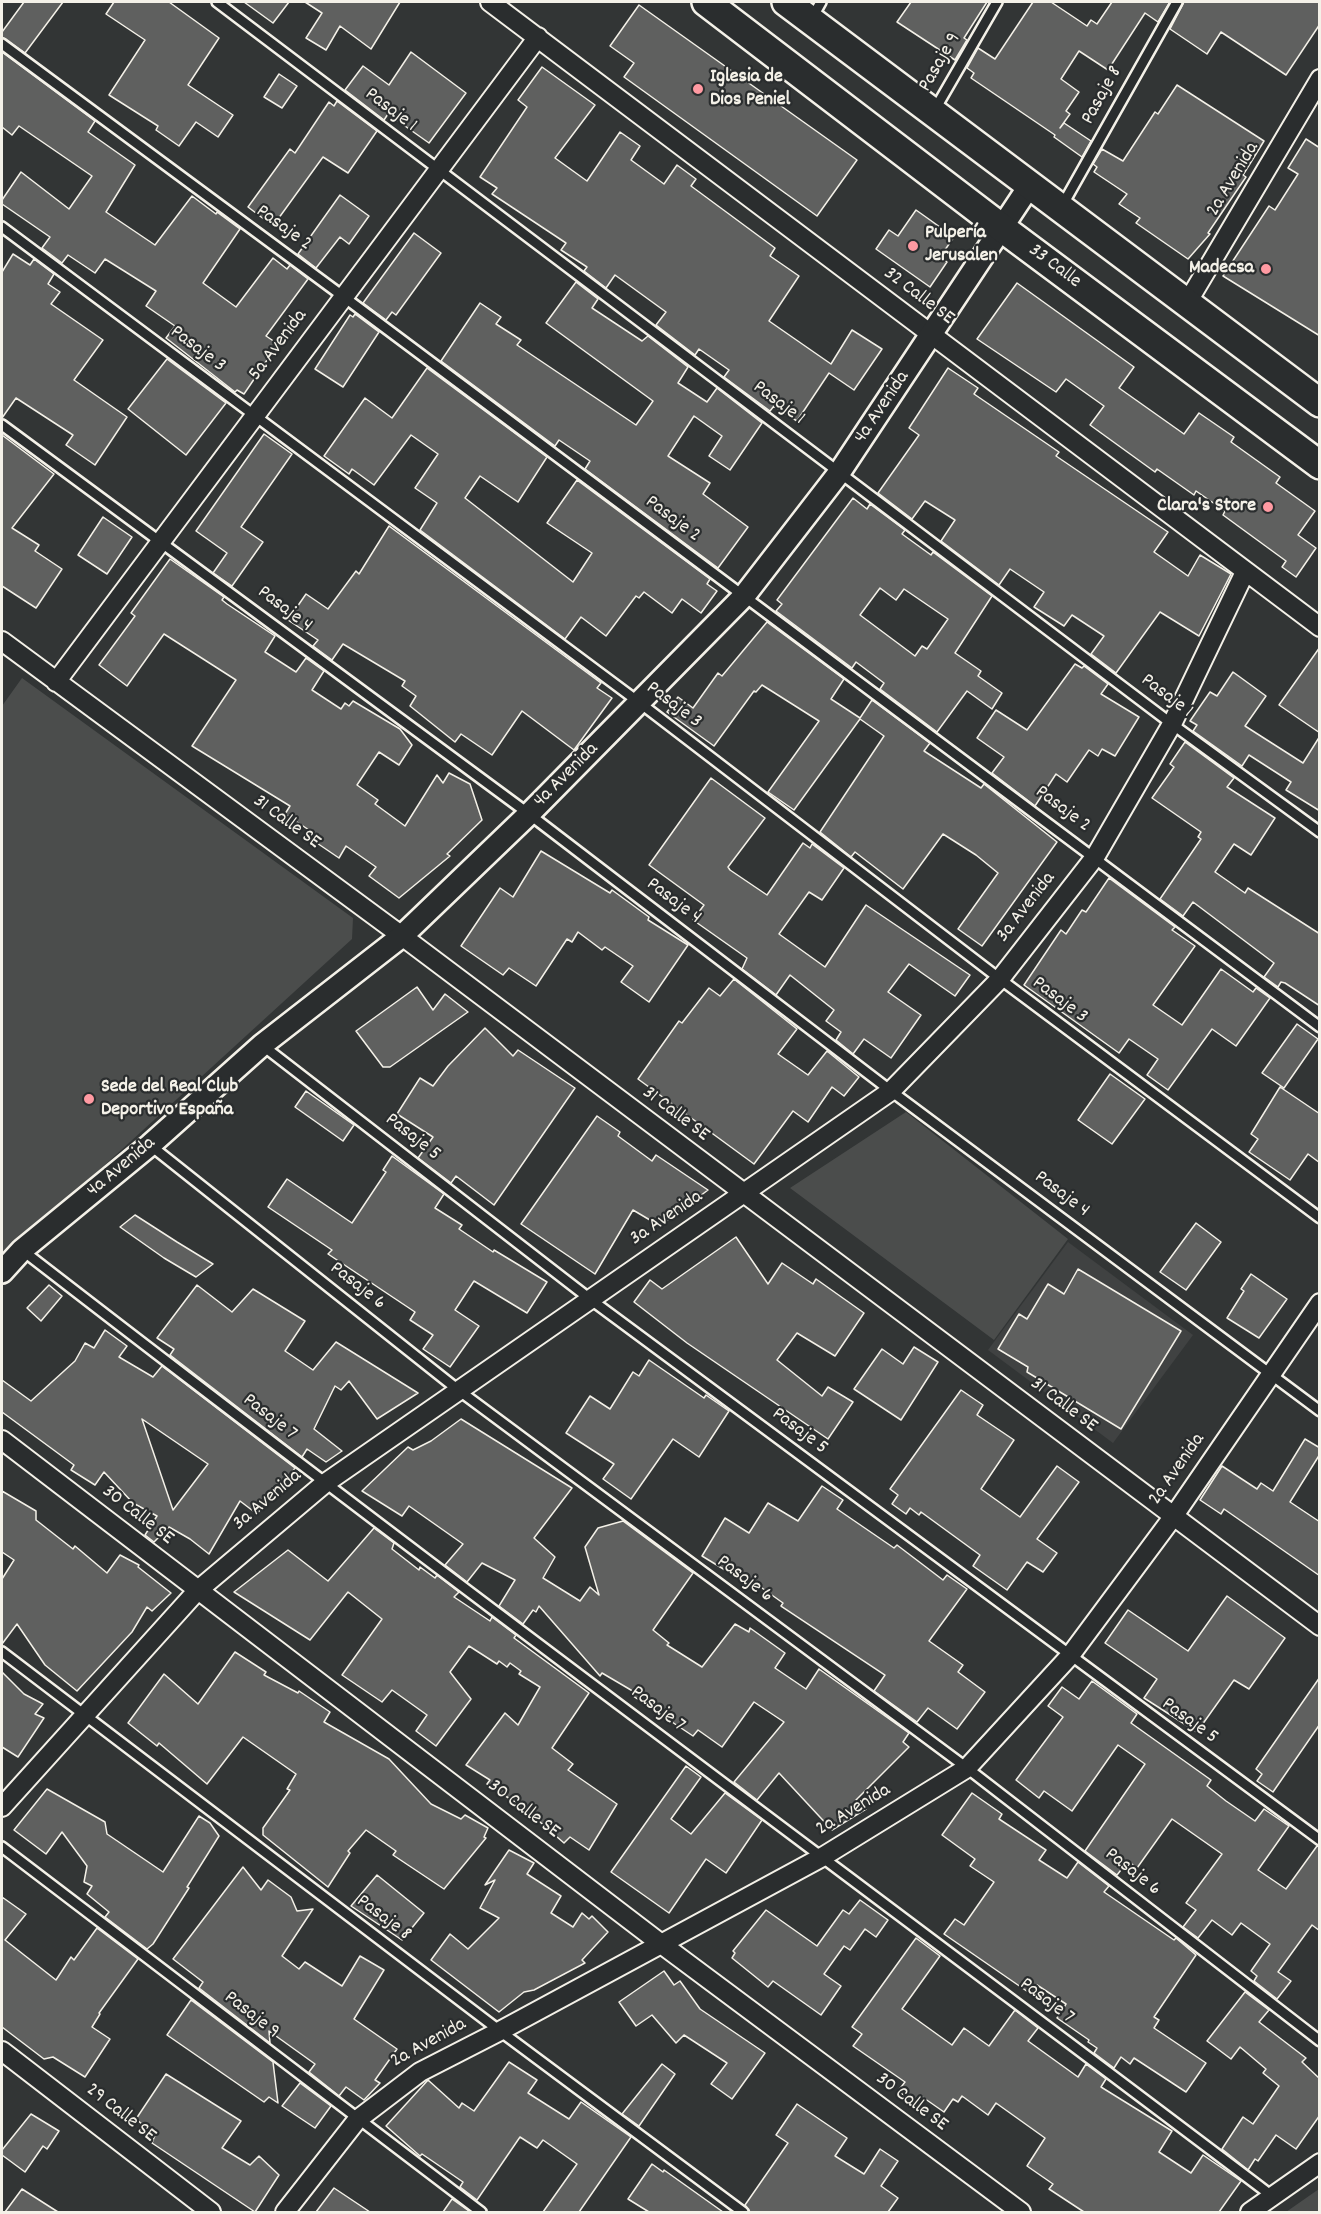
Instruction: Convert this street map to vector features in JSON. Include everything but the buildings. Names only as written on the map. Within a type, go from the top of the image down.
[{"type":"main road","name":"33 Calle","points":[[706,2],[1002,228],[1320,465]]},
{"type":"main road","points":[[786,2],[816,11],[933,112],[1318,399]]},
{"type":"street","name":"32 Calle SE","points":[[490,2],[1320,627]]},
{"type":"street","name":"5a Avenida","points":[[56,682],[538,37]]},
{"type":"street","name":"2a Avenida","points":[[1187,303],[1320,79]]},
{"type":"street","name":"4a Avenida","points":[[2,1272],[22,1250],[150,1145],[262,1045],[402,936],[529,814],[744,596],[839,473],[1030,185]]},
{"type":"street","name":"3a Avenida","points":[[2,1807],[197,1591],[324,1484],[457,1389],[743,1195],[891,1091],[1000,979],[1095,857],[1172,724],[1245,572]]},
{"type":"street","name":"31 Calle SE","points":[[2,641],[402,936],[743,1195],[1320,1626]]},
{"type":"street","name":"2a Avenida","points":[[285,2212],[357,2120],[420,2072],[824,1856],[967,1768],[1069,1657],[1173,1517],[1320,1303]]},
{"type":"street","name":"30 Calle SE","points":[[2,1440],[660,1943],[1021,2212]]},
{"type":"street","name":"29 Calle SE","points":[[2,2051],[211,2212]]},
{"type":"street","points":[[1250,2212],[1320,2163]]},
{"type":"lane","name":"Pasaje 1","points":[[217,2],[1172,724],[1320,832]]},
{"type":"lane","name":"Pasaje 9","points":[[933,112],[997,2]]},
{"type":"lane","name":"Pasaje 8","points":[[1061,209],[1177,2]]},
{"type":"lane","name":"Pasaje 2","points":[[2,44],[1320,1027]]},
{"type":"lane","name":"Pasaje 3","points":[[2,227],[640,703],[1000,979],[1320,1218]]},
{"type":"lane","name":"Pasaje 4","points":[[2,425],[529,814],[891,1091],[1320,1411]]},
{"type":"lane","name":"Pasaje 5","points":[[262,1045],[590,1299],[1069,1657],[1320,1840]]},
{"type":"lane","name":"Pasaje 6","points":[[150,1145],[457,1389],[967,1768],[1320,2041]]},
{"type":"lane","name":"Pasaje 7","points":[[22,1250],[324,1484],[824,1856],[1272,2196]]},
{"type":"lane","name":"Pasaje 8","points":[[2,1652],[500,2031],[743,2212]]},
{"type":"lane","name":"Pasaje 9","points":[[2,1847],[357,2120],[481,2212]]},
{"type":"shaded area","name":"Sede del Real Club Deportivo España","points":[[22,678],[353,918],[352,939],[2,1259],[2,706]]},
{"type":"shaded area","points":[[906,1112],[1068,1239],[994,1340],[790,1188]]},
{"type":"shaded area","points":[[1068,1242],[1193,1335],[1113,1443],[988,1350]]},
{"type":"shaded area","points":[[1319,2189],[1319,2212],[1286,2212]]},
{"type":"place","name":"Iglesia de Dios Peniel","points":[[698,89]]},
{"type":"place","name":"Pulpería Jerusalen","points":[[913,246]]},
{"type":"place","name":"Madecsa","points":[[1266,269]]},
{"type":"place","name":"Clara's Store","points":[[1268,507]]},
{"type":"place","name":"Sede del Real Club Deportivo España","points":[[89,1099]]}]
